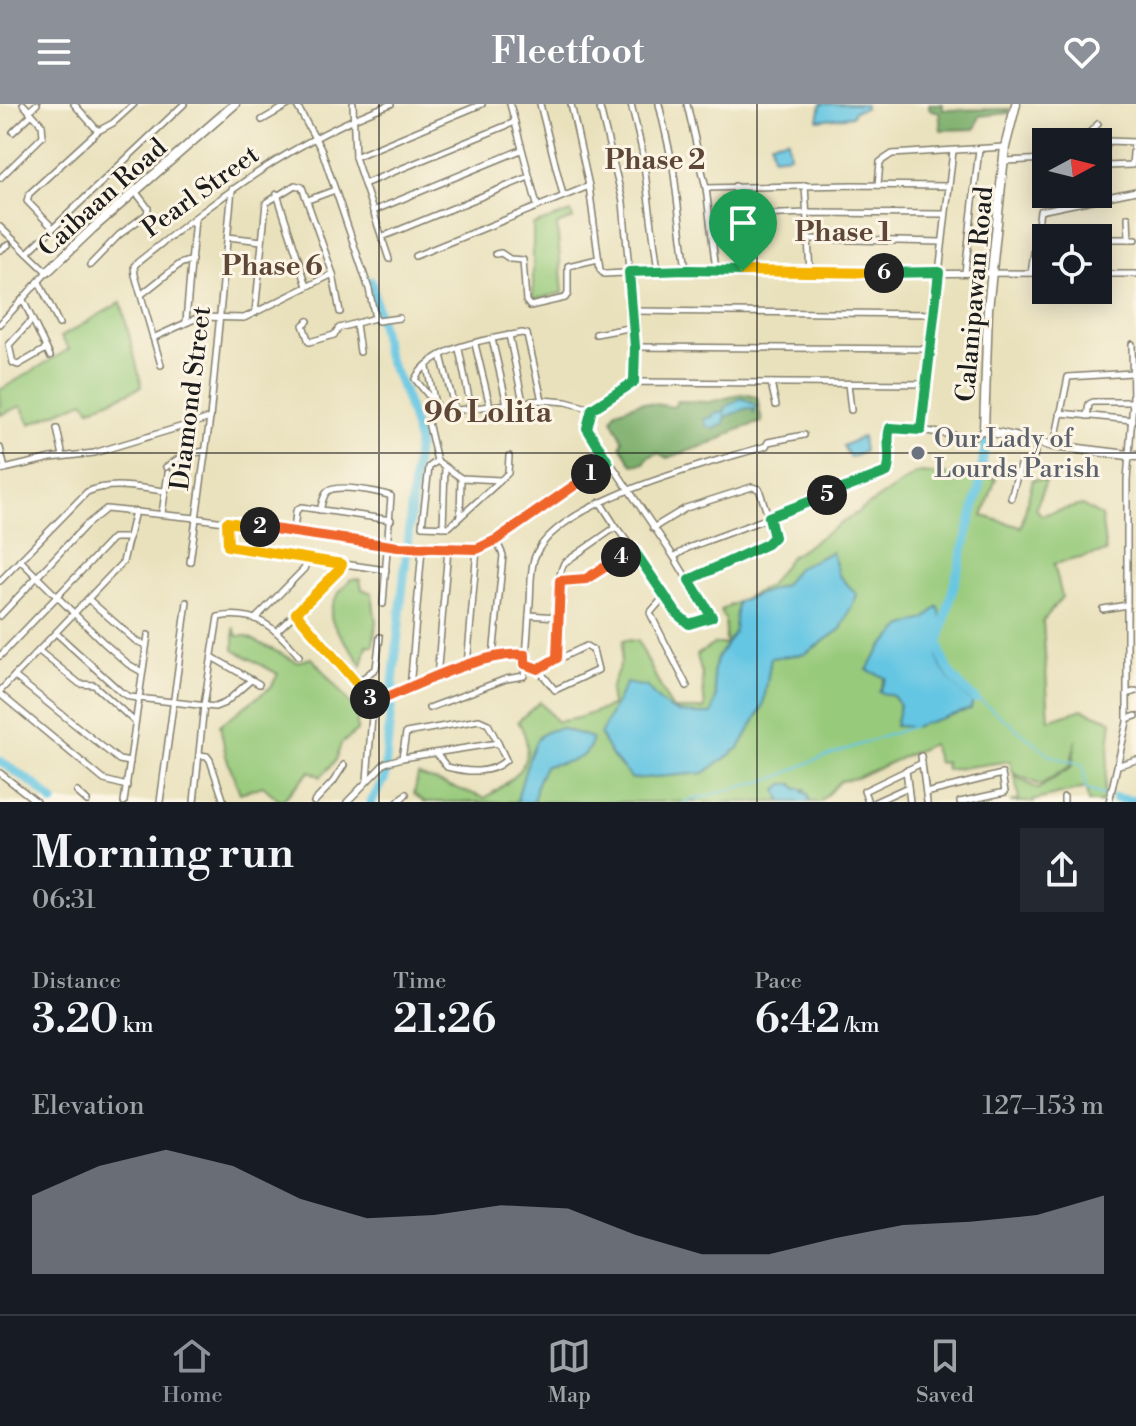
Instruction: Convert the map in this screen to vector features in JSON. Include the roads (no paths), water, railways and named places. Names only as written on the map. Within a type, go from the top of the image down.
[{"type":"street","points":[[0,178],[43,136],[42,125],[23,104]]},
{"type":"street","points":[[13,132],[37,104]]},
{"type":"street","points":[[74,104],[98,131]]},
{"type":"street","points":[[27,253],[184,104]]},
{"type":"street","name":"Caibaan Road","points":[[0,324],[47,272],[235,104]]},
{"type":"street","points":[[262,120],[290,104]]},
{"type":"street","points":[[296,104],[322,151],[369,289],[375,318]]},
{"type":"street","points":[[353,104],[355,157],[389,259]]},
{"type":"street","name":"Pearl Street","points":[[161,365],[134,266],[232,188],[314,137],[391,104]]},
{"type":"street","points":[[355,157],[482,104]]},
{"type":"street","points":[[510,104],[537,205]]},
{"type":"street","points":[[540,104],[563,195]]},
{"type":"street","points":[[571,104],[589,186],[600,270],[604,274],[686,270],[1031,273],[1032,264]]},
{"type":"street","points":[[599,104],[623,202],[634,327],[634,382]]},
{"type":"street","points":[[631,104],[642,150],[658,271]]},
{"type":"street","points":[[659,104],[673,166],[686,270]]},
{"type":"street","points":[[687,104],[706,188],[716,270]]},
{"type":"street","name":"Calanipawan Road","points":[[1016,104],[1005,147],[988,309],[984,430],[1054,446],[1132,456]]},
{"type":"street","points":[[52,227],[30,205],[29,194],[98,131],[113,123],[132,105]]},
{"type":"street","points":[[364,184],[515,122]]},
{"type":"street","points":[[1094,128],[1098,124]]},
{"type":"street","points":[[1112,141],[1135,142],[1132,165],[1112,166]]},
{"type":"street","points":[[878,185],[878,167],[888,155],[1005,147]]},
{"type":"street","points":[[965,273],[979,149]]},
{"type":"street","points":[[373,211],[521,150]]},
{"type":"street","points":[[921,430],[953,151]]},
{"type":"street","points":[[1005,161],[1032,160]]},
{"type":"street","points":[[382,237],[529,177]]},
{"type":"street","points":[[255,313],[266,203],[277,194],[300,185],[333,274],[340,312]]},
{"type":"street","points":[[805,185],[810,273]]},
{"type":"street","points":[[415,256],[589,186]]},
{"type":"street","points":[[735,186],[743,271]]},
{"type":"street","points":[[706,188],[948,186]]},
{"type":"street","name":"Diamond Street","points":[[190,562],[210,418],[232,188]]},
{"type":"street","points":[[308,200],[335,190]]},
{"type":"street","points":[[90,265],[119,235],[147,214],[148,208],[135,191]]},
{"type":"street","points":[[1038,224],[1040,211],[1136,191]]},
{"type":"street","points":[[277,194],[307,286]]},
{"type":"street","points":[[738,216],[945,214]]},
{"type":"street","points":[[186,321],[195,217]]},
{"type":"street","points":[[1128,217],[1132,239]]},
{"type":"street","points":[[0,227],[11,242],[47,272]]},
{"type":"street","points":[[228,237],[262,241]]},
{"type":"street","points":[[809,239],[942,242]]},
{"type":"street","points":[[0,250],[11,242]]},
{"type":"street","points":[[496,254],[523,260],[526,301],[530,306],[566,297],[568,266],[598,259]]},
{"type":"street","points":[[142,294],[180,264],[192,260]]},
{"type":"street","points":[[153,338],[199,317],[239,319],[333,274]]},
{"type":"street","points":[[1112,274],[1136,274]]},
{"type":"street","points":[[39,282],[59,324]]},
{"type":"street","points":[[23,300],[50,356]]},
{"type":"street","points":[[632,311],[934,314]]},
{"type":"street","points":[[308,321],[303,325],[309,342],[334,335],[339,328],[375,318],[380,321],[399,318]]},
{"type":"street","points":[[32,320],[9,345],[13,363],[18,365],[46,349]]},
{"type":"street","points":[[356,324],[360,352]]},
{"type":"street","points":[[596,334],[634,327]]},
{"type":"street","points":[[436,409],[415,379],[426,366],[441,355],[509,335],[527,334],[542,400]]},
{"type":"street","points":[[509,335],[523,402]]},
{"type":"street","points":[[492,339],[507,404]]},
{"type":"street","points":[[475,344],[490,406]]},
{"type":"street","points":[[1110,802],[1127,719],[1132,344]]},
{"type":"street","points":[[635,347],[930,349]]},
{"type":"street","points":[[459,349],[471,408]]},
{"type":"street","points":[[441,355],[455,410]]},
{"type":"street","points":[[426,366],[436,409]]},
{"type":"street","points":[[1054,446],[1068,377],[1132,373]]},
{"type":"street","points":[[600,502],[664,597],[686,622],[693,624],[712,618],[587,428],[592,409],[634,382],[926,384]]},
{"type":"street","points":[[771,383],[776,405]]},
{"type":"street","points":[[848,384],[851,410]]},
{"type":"street","points":[[501,480],[461,478],[445,468],[437,461],[428,417],[436,409],[455,410],[542,400],[592,409]]},
{"type":"street","points":[[1087,416],[1089,404],[1093,402],[1133,402]]},
{"type":"street","points":[[1060,413],[1132,420]]},
{"type":"street","points":[[0,448],[2,469],[114,448],[210,418]]},
{"type":"street","points":[[674,557],[688,548],[883,475],[890,467],[890,428],[966,437],[976,436],[984,430]]},
{"type":"street","points":[[57,429],[63,456]]},
{"type":"street","points":[[429,708],[506,679],[523,677],[532,569],[542,544],[551,534],[600,502],[628,489],[766,446],[768,442],[804,435]]},
{"type":"street","points":[[1011,498],[1019,467],[1033,461],[1037,442]]},
{"type":"street","points":[[162,513],[167,470],[184,455],[205,451]]},
{"type":"street","points":[[437,461],[429,467],[422,522],[426,527],[449,527],[460,518],[508,473],[509,456]]},
{"type":"street","points":[[0,616],[85,526],[101,512],[113,508],[388,546],[477,549],[496,540],[608,462]]},
{"type":"street","points":[[443,527],[445,468]]},
{"type":"street","points":[[460,518],[461,478]]},
{"type":"street","points":[[0,581],[87,492],[119,485],[165,491]]},
{"type":"street","points":[[653,528],[686,508],[754,487],[759,489],[774,537],[767,544],[689,580]]},
{"type":"street","points":[[320,510],[326,493],[332,488],[391,496],[383,604]]},
{"type":"street","points":[[294,532],[298,508],[391,520]]},
{"type":"street","points":[[127,786],[104,780],[0,693],[123,562],[135,511]]},
{"type":"street","points":[[227,522],[228,546],[386,570]]},
{"type":"street","points":[[557,658],[562,567],[569,557],[616,527]]},
{"type":"street","points":[[0,656],[113,538],[129,538]]},
{"type":"street","points":[[493,657],[503,555],[496,540]]},
{"type":"street","points":[[410,689],[422,549]]},
{"type":"street","points":[[437,678],[448,549]]},
{"type":"street","points":[[467,666],[477,549]]},
{"type":"street","points":[[560,581],[590,578],[633,549]]},
{"type":"street","points":[[255,619],[304,569],[308,559]]},
{"type":"street","points":[[20,560],[117,655],[142,672]]},
{"type":"street","points":[[278,630],[342,564]]},
{"type":"street","points":[[664,597],[650,613],[687,686]]},
{"type":"street","points":[[88,599],[136,641],[146,645]]},
{"type":"street","points":[[160,802],[187,602]]},
{"type":"street","points":[[1103,609],[1127,605]]},
{"type":"street","points":[[296,613],[373,703],[367,781]]},
{"type":"street","points":[[529,615],[557,617]]},
{"type":"street","points":[[194,802],[204,705],[218,617],[255,619],[278,630],[299,656]]},
{"type":"street","points":[[56,633],[121,692],[139,698],[220,706],[251,680]]},
{"type":"street","points":[[1127,635],[1136,633]]},
{"type":"street","points":[[124,802],[148,635]]},
{"type":"street","points":[[357,683],[376,668],[380,637]]},
{"type":"street","points":[[525,664],[538,669],[555,690],[598,670],[590,647],[586,646],[538,669]]},
{"type":"street","points":[[38,651],[80,684],[94,685],[136,723]]},
{"type":"street","points":[[373,703],[493,657],[525,655]]},
{"type":"street","points":[[212,657],[259,684]]},
{"type":"street","points":[[1126,669],[1136,667]]},
{"type":"street","points":[[14,676],[119,760],[130,762]]},
{"type":"street","points":[[1127,694],[1136,691]]},
{"type":"street","points":[[1127,719],[1136,716]]},
{"type":"street","points":[[402,758],[406,733],[479,720],[488,724],[506,760],[479,772],[447,767],[436,753]]},
{"type":"street","points":[[347,802],[385,763],[498,743]]},
{"type":"street","points":[[199,755],[207,756],[210,760],[224,802]]},
{"type":"street","points":[[868,802],[864,791],[922,759],[927,802]]},
{"type":"street","points":[[1119,765],[1136,760]]},
{"type":"street","points":[[314,802],[344,765]]},
{"type":"street","points":[[368,765],[377,770]]},
{"type":"street","points":[[906,770],[910,802]]},
{"type":"street","points":[[926,793],[1001,771],[1005,794],[960,802]]},
{"type":"street","points":[[0,773],[37,802]]},
{"type":"street","points":[[875,802],[908,787]]},
{"type":"street","points":[[77,792],[87,802]]},
{"type":"street","points":[[398,802],[406,794]]},
{"type":"water","points":[[821,104],[865,104],[865,108],[854,111],[852,116],[818,120]]},
{"type":"water","points":[[788,139],[790,155],[773,157],[771,142]]},
{"type":"water","points":[[742,398],[755,405],[754,413],[751,408],[745,409],[726,416],[724,424],[714,429],[707,427],[704,419],[715,413],[724,413],[726,407]]},
{"type":"water","points":[[862,437],[864,452],[850,458],[843,446]]},
{"type":"water","points":[[832,552],[839,575],[857,595],[841,629],[805,654],[771,658],[763,707],[739,748],[704,773],[632,779],[612,756],[600,735],[626,683],[647,687],[661,703],[675,711],[712,714],[716,697],[713,673],[717,658],[734,633],[737,602],[784,585],[797,568]]},
{"type":"water","points":[[938,606],[942,621],[938,649],[940,663],[951,681],[972,702],[971,709],[913,727],[895,726],[900,705],[893,696],[879,692],[886,678],[867,670],[882,647],[902,627],[925,619]]},
{"type":"water","points":[[560,728],[592,738],[587,752],[575,760],[545,766],[537,783],[534,802],[517,802],[537,740],[544,733]]},
{"type":"water","points":[[783,784],[805,789],[803,792],[808,794],[810,802],[782,802],[777,791]]},
{"type":"waterway","points":[[371,281],[387,356],[404,392],[418,440],[392,693]]},
{"type":"waterway","points":[[975,699],[951,674],[939,642],[979,489],[986,438]]},
{"type":"waterway","points":[[386,760],[392,698]]},
{"type":"waterway","points":[[971,702],[980,700],[1051,756],[1083,765],[1086,790],[1107,796]]},
{"type":"waterway","points":[[684,802],[778,777],[815,760],[914,726]]},
{"type":"waterway","points":[[0,761],[37,786],[53,802]]},
{"type":"waterway","points":[[371,802],[385,778],[386,764]]},
{"type":"waterway","points":[[1115,798],[1136,801]]},
{"type":"place","name":"Our Lady of Lourds Parish","points":[[918,453]]},
{"type":"district","name":"Phase 2","points":[[655,159]]},
{"type":"district","name":"Phase 1","points":[[843,231]]},
{"type":"district","name":"Phase 6","points":[[272,265]]},
{"type":"district","name":"96 Lolita","points":[[488,412]]}]
